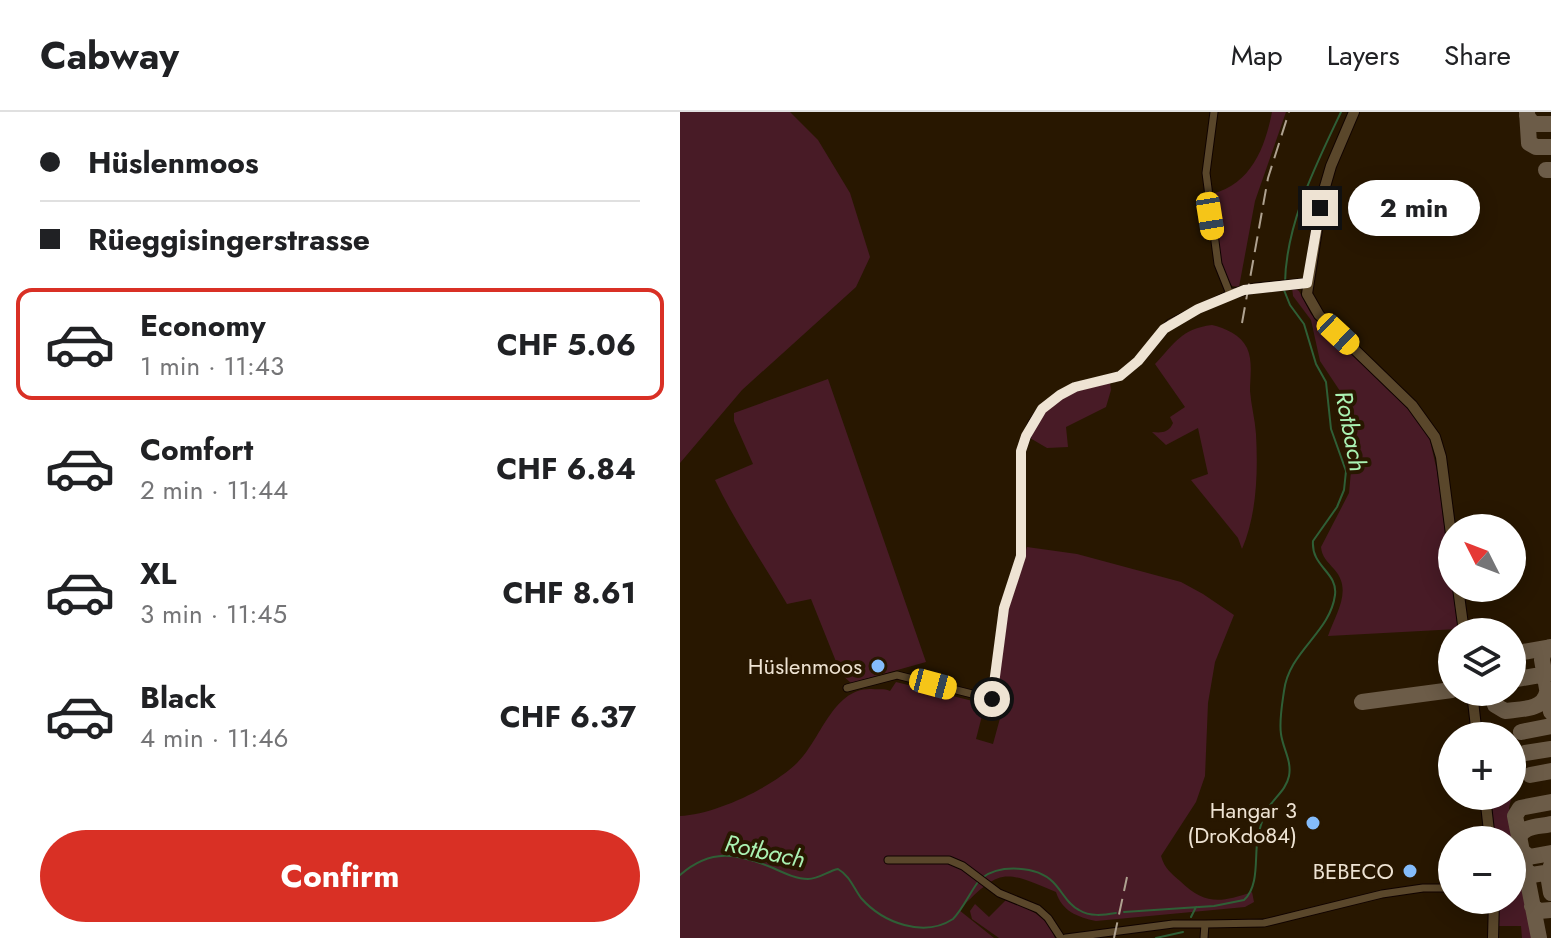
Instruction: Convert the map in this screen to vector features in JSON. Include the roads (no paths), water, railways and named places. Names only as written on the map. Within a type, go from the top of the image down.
[{"type":"main road","points":[[1354,112],[1331,166],[1322,197],[1307,294],[1319,315],[1412,405],[1435,437],[1441,457],[1448,514]]},
{"type":"main road","points":[[1493,938],[1494,914]]},
{"type":"street","points":[[1214,112],[1206,173],[1218,264],[1230,294]]},
{"type":"street","points":[[847,688],[901,675],[992,699],[1004,608],[1021,556],[1021,451],[1032,423],[1042,409],[1075,387],[1120,376],[1138,361],[1170,323],[1230,294],[1276,285],[1307,283]]},
{"type":"street","points":[[888,860],[949,860],[959,863],[986,885],[1038,909],[1063,938],[1173,924],[1264,923],[1382,894],[1438,888]]},
{"type":"street","points":[[1204,938],[1205,924]]},
{"type":"waterway","name":"Rotbach","points":[[1285,283],[1297,217],[1341,112]]},
{"type":"waterway","name":"Rotbach","points":[[1124,912],[1214,906],[1244,900],[1254,879],[1262,821],[1289,776],[1280,729],[1284,691],[1293,664],[1332,608],[1335,587],[1316,557],[1313,541],[1337,507],[1344,490],[1346,471],[1331,429],[1326,382],[1316,364],[1304,324],[1290,305],[1284,290]]},
{"type":"waterway","name":"Rotbach","points":[[680,875],[703,860],[725,856],[748,859],[804,879],[816,878],[838,869],[870,907],[892,921],[917,927],[942,925],[953,919],[978,882]]},
{"type":"waterway","name":"Rotbach","points":[[982,878],[998,870],[1028,870],[1046,877],[1071,904],[1083,912],[1097,915],[1116,913]]},
{"type":"waterway","points":[[1191,917],[1196,907]]},
{"type":"waterway","points":[[1156,938],[1183,932]]},
{"type":"railway","points":[[1242,323],[1268,178],[1289,112]]},
{"type":"railway","points":[[1114,938],[1127,877]]},
{"type":"place","name":"Hüslenmoos","points":[[878,666]]},
{"type":"place","name":"Hangar 3 (DroKdo84)","points":[[1313,823]]},
{"type":"place","name":"BEBECO","points":[[1410,871]]}]
